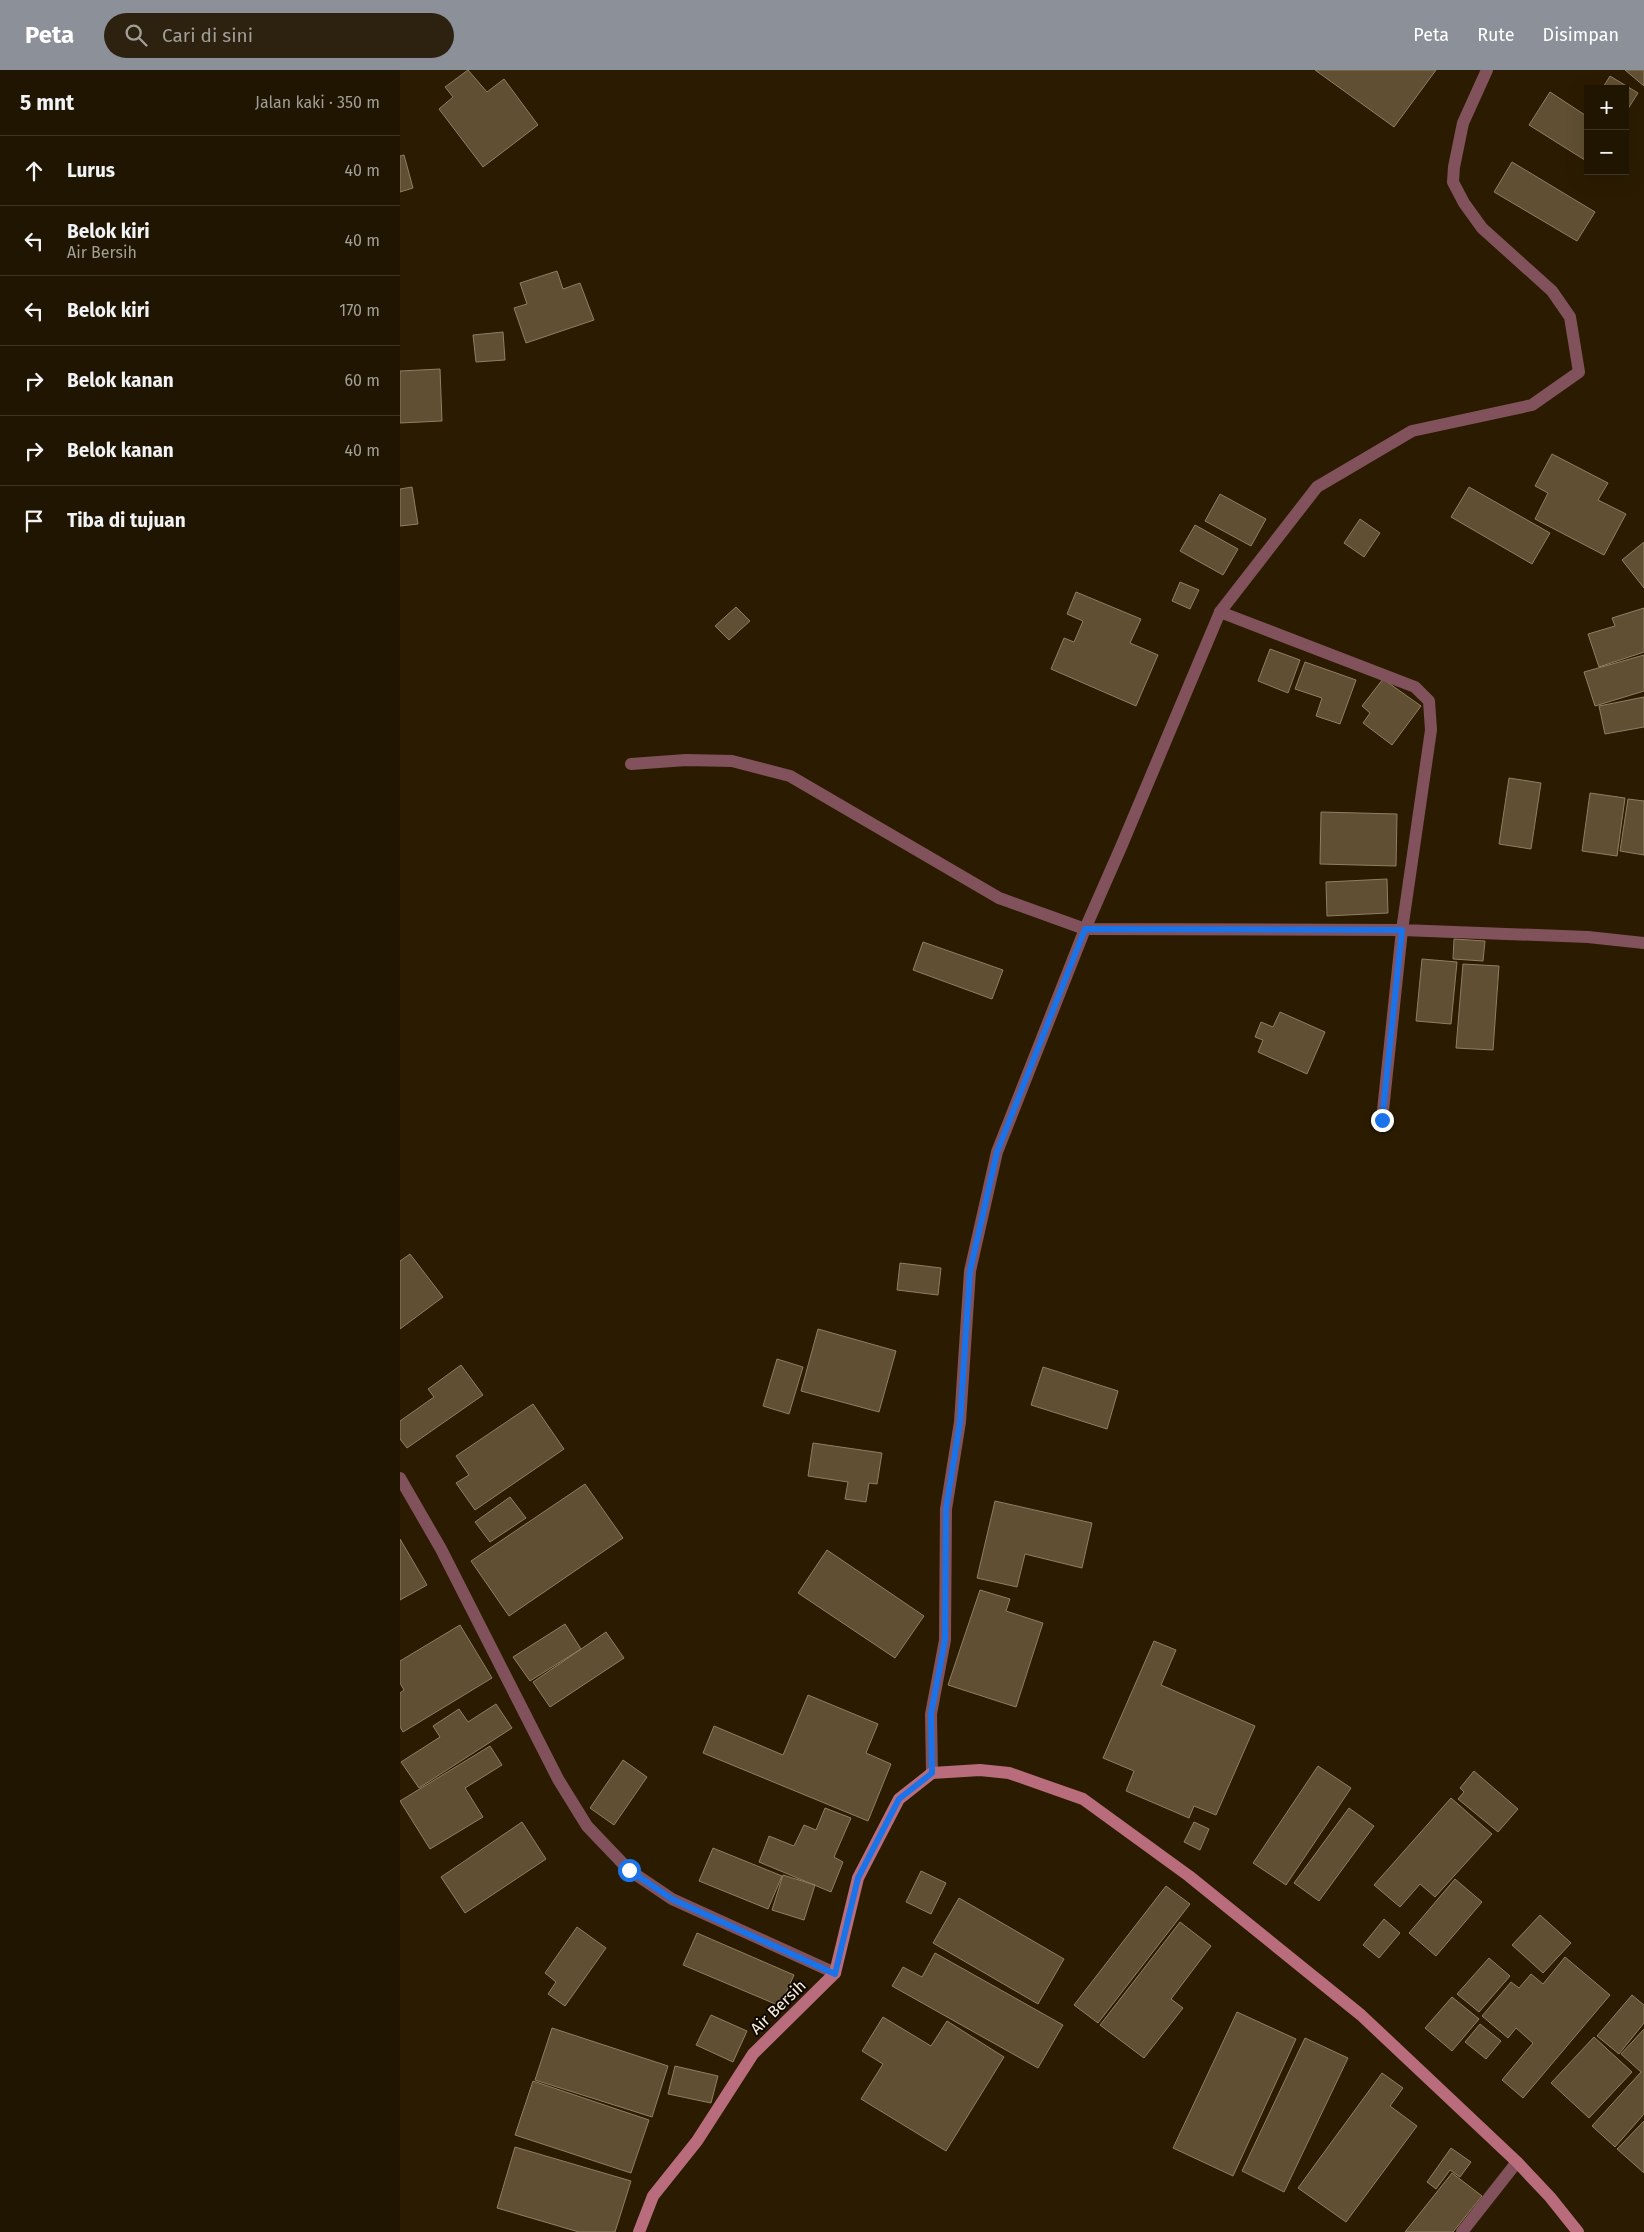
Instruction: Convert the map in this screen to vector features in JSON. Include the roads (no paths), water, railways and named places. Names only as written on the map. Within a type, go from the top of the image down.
[{"type":"street","points":[[932,1773],[931,1714],[945,1640],[946,1509],[960,1422],[970,1271],[997,1152],[1085,929],[1220,612],[1317,487],[1412,430],[1532,405],[1579,372],[1570,317],[1552,292],[1482,228],[1453,182],[1454,167],[1463,124],[1487,70]]},
{"type":"street","points":[[1220,612],[1415,687],[1429,701],[1431,730],[1402,930],[1382,1120]]},
{"type":"street","points":[[631,764],[686,760],[732,761],[790,776],[999,898],[1085,929],[1402,930],[1588,937],[1644,943]]},
{"type":"street","points":[[400,1478],[441,1549],[558,1779],[587,1826],[629,1870],[672,1899],[835,1974],[858,1878],[899,1799],[932,1773],[980,1770],[1008,1773],[1084,1799],[1189,1876],[1362,2015],[1517,2162],[1578,2232]]},
{"type":"street","name":"Air Bersih","points":[[639,2232],[653,2196],[697,2141],[752,2054],[835,1974]]},
{"type":"street","points":[[1462,2232],[1517,2162]]}]
